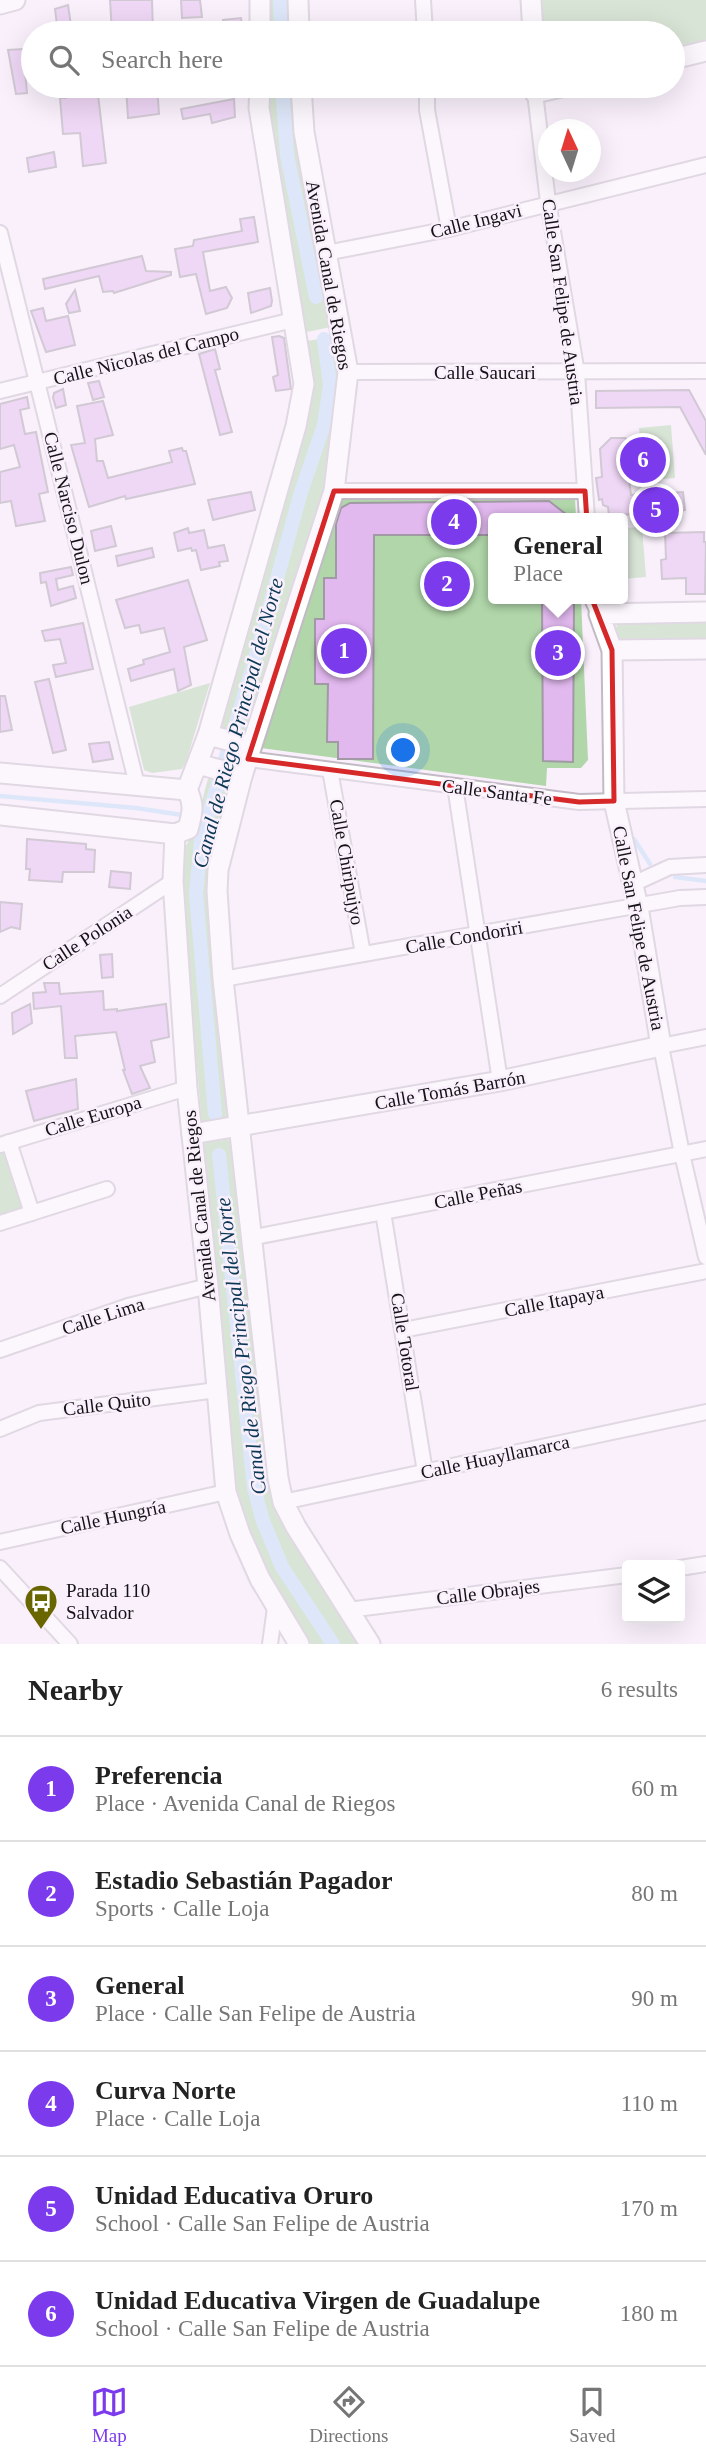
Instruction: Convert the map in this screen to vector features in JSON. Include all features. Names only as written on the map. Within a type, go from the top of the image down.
[{"type":"street","points":[[0,4],[15,0]]},
{"type":"street","points":[[260,0],[260,21]]},
{"type":"street","points":[[298,0],[299,21]]},
{"type":"street","points":[[423,0],[424,21]]},
{"type":"street","points":[[531,0],[532,21]]},
{"type":"street","points":[[685,56],[706,51]]},
{"type":"street","name":"Avenida Canal de Riegos","points":[[259,98],[304,384],[228,756],[217,891],[223,979],[250,1238],[283,1502],[370,1644]]},
{"type":"street","name":"Avenida Canal de Riegos","points":[[299,1644],[275,1608],[240,1534],[226,1492],[187,1088],[173,881],[175,834],[188,829],[193,811],[187,790],[228,756],[334,491],[348,372],[304,132],[302,98]]},
{"type":"street","points":[[427,98],[449,229]]},
{"type":"street","name":"Calle San Felipe de Austria","points":[[536,98],[548,202],[577,373],[587,513]]},
{"type":"street","name":"Calle Ingavi","points":[[326,253],[449,229],[548,202],[706,165]]},
{"type":"street","name":"Calle Narciso Dulon","points":[[0,233],[137,785]]},
{"type":"street","name":"Calle Nicolas del Campo","points":[[0,391],[293,320]]},
{"type":"street","name":"Calle Saucari","points":[[348,372],[706,371]]},
{"type":"street","points":[[334,491],[585,491]]},
{"type":"street","points":[[595,606],[706,611]]},
{"type":"street","name":"Calle San Felipe de Austria","points":[[595,606],[612,650],[614,801],[638,906],[682,1154],[706,1257]]},
{"type":"street","points":[[612,650],[706,649]]},
{"type":"street","name":"Calle Santa Fe","points":[[228,756],[579,802],[706,799]]},
{"type":"street","name":"Calle Chiripujyo","points":[[330,770],[363,954]]},
{"type":"street","points":[[0,773],[187,790]]},
{"type":"street","points":[[455,786],[500,1082]]},
{"type":"street","points":[[0,816],[175,834]]},
{"type":"street","points":[[633,884],[670,867],[706,865]]},
{"type":"street","name":"Calle Polonia","points":[[0,996],[173,881]]},
{"type":"street","name":"Calle Condoriri","points":[[223,979],[680,898],[706,897]]},
{"type":"street","name":"Calle Tomás Barrón","points":[[192,1134],[500,1082],[706,1037]]},
{"type":"street","name":"Calle Europa","points":[[4,1144],[187,1088]]},
{"type":"street","points":[[4,1144],[32,1213]]},
{"type":"street","name":"Calle Peñas","points":[[250,1238],[706,1149]]},
{"type":"street","points":[[0,1223],[107,1189]]},
{"type":"street","name":"Calle Totoral","points":[[383,1212],[425,1472]]},
{"type":"street","name":"Calle Itapaya","points":[[403,1330],[706,1271]]},
{"type":"street","name":"Calle Lima","points":[[0,1350],[128,1306],[208,1286]]},
{"type":"street","name":"Calle Quito","points":[[0,1429],[39,1413],[217,1390]]},
{"type":"street","name":"Calle Huayllamarca","points":[[283,1502],[706,1412]]},
{"type":"street","name":"Calle Hungría","points":[[0,1542],[226,1492]]},
{"type":"street","points":[[685,1567],[706,1564]]},
{"type":"street","points":[[0,1568],[66,1643]]},
{"type":"street","name":"Calle Obrajes","points":[[348,1610],[622,1575]]},
{"type":"street","points":[[270,1644],[275,1608]]},
{"type":"highlighted area","points":[[334,491],[585,491],[592,599],[612,650],[614,801],[579,802],[248,759]]},
{"type":"green space","points":[[266,0],[291,0],[292,21],[266,21]]},
{"type":"green space","points":[[537,0],[706,0],[706,41],[685,46],[685,21],[538,21]]},
{"type":"green space","points":[[267,98],[296,98],[331,327],[302,333]]},
{"type":"green space","points":[[336,336],[341,372],[340,405],[324,494],[247,737],[218,731],[312,398],[312,370],[307,341]]},
{"type":"green space","points":[[671,425],[675,478],[644,481],[639,428]]},
{"type":"green space","points":[[575,496],[576,513],[488,513],[488,604],[581,604],[588,760],[581,768],[547,768],[546,786],[261,748],[341,499]]},
{"type":"green space","points":[[642,527],[646,577],[628,579],[628,528]]},
{"type":"green space","points":[[706,620],[706,638],[623,640],[616,637],[614,631],[619,622]]},
{"type":"green space","points":[[210,683],[182,769],[152,773],[144,770],[129,707]]},
{"type":"green space","points":[[209,775],[234,782],[211,917],[229,1121],[202,1125],[182,895],[184,850],[194,830]]},
{"type":"green space","points":[[231,1139],[272,1483],[362,1644],[311,1644],[262,1563],[236,1497],[204,1143]]},
{"type":"green space","points":[[6,1151],[25,1208],[0,1216],[0,1152]]},
{"type":"building","points":[[110,0],[152,0],[153,21],[111,21]]},
{"type":"building","points":[[181,0],[200,0],[202,17],[182,18]]},
{"type":"building","points":[[68,5],[70,21],[56,21],[55,9]]},
{"type":"building","points":[[241,18],[241,21],[223,21]]},
{"type":"building","points":[[21,49],[21,94],[16,94],[8,50]]},
{"type":"building","points":[[60,98],[98,98],[106,163],[83,166],[80,133],[63,134]]},
{"type":"building","points":[[127,98],[158,98],[159,114],[128,118]]},
{"type":"building","points":[[234,99],[235,117],[212,123],[210,114],[183,119],[181,109]]},
{"type":"building","points":[[54,152],[56,167],[29,172],[27,158]]},
{"type":"building","points":[[254,217],[258,242],[203,252],[210,291],[226,287],[232,298],[227,308],[206,314],[196,274],[180,277],[175,249],[193,246],[194,240],[242,231],[240,219]]},
{"type":"building","points":[[142,256],[146,271],[171,272],[171,275],[114,293],[103,292],[99,276],[45,289],[43,279]]},
{"type":"building","points":[[270,288],[271,306],[251,313],[248,293]]},
{"type":"building","points":[[75,290],[80,311],[69,313],[66,304]]},
{"type":"building","points":[[43,308],[46,321],[68,316],[75,345],[46,352],[31,311]]},
{"type":"building","points":[[272,337],[284,338],[291,389],[276,391],[273,377],[278,375]]},
{"type":"building","points":[[215,349],[220,369],[215,370],[232,432],[220,435],[199,354]]},
{"type":"building","points":[[99,381],[104,397],[93,400],[88,383]]},
{"type":"building","points":[[63,389],[66,405],[56,408],[54,393]]},
{"type":"building","points":[[689,390],[706,421],[706,455],[680,407],[596,408],[596,391]]},
{"type":"building","points":[[27,397],[29,408],[20,410],[25,434],[36,432],[48,492],[39,494],[45,521],[16,526],[11,501],[0,503],[0,472],[20,467],[14,445],[0,449],[0,404]]},
{"type":"building","points":[[103,401],[113,435],[95,439],[97,461],[103,461],[108,478],[172,462],[169,451],[182,448],[186,451],[195,484],[126,499],[125,496],[89,507],[71,445],[85,443],[77,406]]},
{"type":"building","points":[[611,438],[625,438],[634,445],[636,466],[628,472],[631,495],[683,492],[685,510],[628,514],[609,513],[608,507],[603,505],[602,499],[599,500],[596,478],[602,477],[600,449]]},
{"type":"building","points":[[251,492],[255,510],[213,520],[208,500]]},
{"type":"building","points":[[549,501],[565,513],[488,513],[488,535],[374,535],[373,759],[338,759],[338,742],[327,742],[328,684],[315,684],[315,619],[324,619],[324,578],[336,578],[336,524],[341,508],[350,503]]},
{"type":"building","points":[[111,526],[116,546],[95,551],[91,531]]},
{"type":"building","points":[[188,528],[189,533],[204,530],[208,548],[224,545],[228,561],[219,562],[220,566],[201,570],[196,550],[192,551],[191,548],[178,551],[174,533]]},
{"type":"building","points":[[704,532],[705,594],[686,594],[686,578],[662,579],[661,560],[666,559],[665,533]]},
{"type":"building","points":[[152,548],[154,557],[118,566],[116,556]]},
{"type":"building","points":[[71,567],[73,575],[56,579],[58,590],[73,586],[76,598],[51,606],[46,582],[41,583],[40,573]]},
{"type":"building","points":[[188,580],[207,640],[184,647],[191,685],[178,691],[174,669],[131,681],[128,669],[144,664],[143,660],[170,652],[164,628],[141,633],[139,625],[125,628],[116,600]]},
{"type":"building","points":[[542,604],[574,604],[573,762],[543,761]]},
{"type":"building","points":[[83,623],[93,669],[56,677],[53,665],[66,663],[60,639],[45,641],[42,631]]},
{"type":"building","points":[[49,679],[66,750],[53,753],[35,682]]},
{"type":"building","points":[[0,696],[5,696],[12,730],[0,732]]},
{"type":"building","points":[[109,742],[113,759],[93,762],[89,744]]},
{"type":"building","points":[[27,839],[86,844],[86,849],[95,850],[94,872],[63,872],[62,882],[29,880],[30,869],[26,869]]},
{"type":"building","points":[[111,871],[131,873],[130,889],[109,887]]},
{"type":"building","points":[[0,902],[22,904],[20,929],[11,927],[0,932]]},
{"type":"building","points":[[112,954],[113,977],[102,978],[100,955]]},
{"type":"building","points":[[44,983],[59,983],[60,994],[103,991],[104,1010],[117,1011],[166,1004],[169,1037],[151,1041],[155,1062],[140,1066],[150,1088],[132,1094],[123,1070],[116,1032],[75,1036],[77,1058],[65,1058],[61,1006],[34,1009],[33,993],[46,992]]},
{"type":"building","points":[[30,1004],[32,1023],[13,1034],[12,1013]]},
{"type":"building","points":[[76,1079],[78,1109],[34,1121],[26,1091]]},
{"type":"waterway","name":"Canal de Riego Principal del Norte","points":[[280,0],[281,21]]},
{"type":"waterway","name":"Canal de Riego Principal del Norte","points":[[283,98],[287,155],[316,297]]},
{"type":"waterway","name":"Canal de Riego Principal del Norte","points":[[215,1114],[196,894],[201,840],[301,492],[324,425],[330,385],[324,339]]},
{"type":"waterway","points":[[0,796],[136,808],[182,815]]},
{"type":"waterway","points":[[634,839],[650,864]]},
{"type":"waterway","points":[[675,877],[706,881]]},
{"type":"waterway","name":"Canal de Riego Principal del Norte","points":[[219,1155],[254,1488],[263,1521],[282,1567],[333,1644]]},
{"type":"place","name":"Unidad Educativa Virgen de Guadalupe","points":[[643,460]]},
{"type":"place","name":"Unidad Educativa Oruro","points":[[656,510]]},
{"type":"place","name":"Curva Norte","points":[[454,522]]},
{"type":"place","name":"Estadio Sebastián Pagador","points":[[447,584]]},
{"type":"place","name":"Preferencia","points":[[344,651]]},
{"type":"place","name":"General","points":[[558,653]]},
{"type":"place","name":"Parada 110 Salvador","points":[[41,1631]]}]
